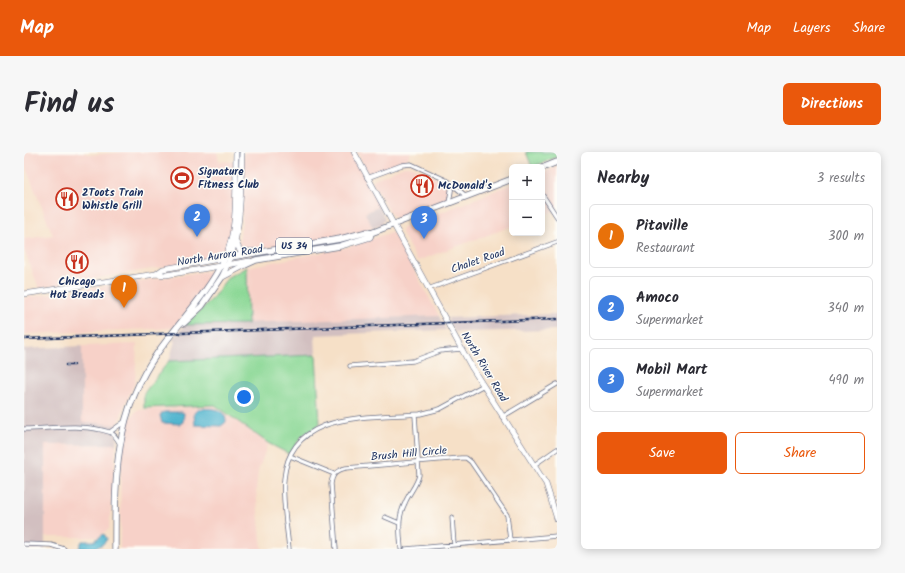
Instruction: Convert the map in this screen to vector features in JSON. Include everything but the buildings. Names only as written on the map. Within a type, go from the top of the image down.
[{"type":"main road","points":[[545,167],[555,163]]},
{"type":"main road","name":"US 34","points":[[225,258],[340,239],[367,232],[372,233],[509,180]]},
{"type":"main road","name":"North Aurora Road","points":[[256,260],[350,244],[370,237],[372,233]]},
{"type":"main road","points":[[115,549],[116,478],[124,422],[142,376],[159,351],[205,292],[225,258]]},
{"type":"main road","points":[[179,326],[194,315],[222,277],[256,260]]},
{"type":"street","points":[[225,258],[229,246],[234,218],[236,152]]},
{"type":"street","points":[[222,277],[232,257],[240,221],[242,152]]},
{"type":"street","name":"North River Road","points":[[354,152],[482,386],[548,489],[557,519]]},
{"type":"street","points":[[367,178],[408,164],[442,178],[467,196]]},
{"type":"street","points":[[450,203],[452,185]]},
{"type":"street","points":[[545,199],[557,218]]},
{"type":"street","points":[[236,242],[240,251],[258,252]]},
{"type":"street","name":"Chalet Road","points":[[428,289],[557,242]]},
{"type":"street","name":"North Aurora Road","points":[[156,274],[163,269],[225,258]]},
{"type":"street","name":"North Aurora Road","points":[[24,294],[156,274],[166,275],[256,260]]},
{"type":"street","points":[[350,366],[413,361],[440,351],[461,349]]},
{"type":"street","points":[[502,417],[557,384]]},
{"type":"street","points":[[289,549],[284,482],[290,456],[305,436],[328,424],[341,421],[415,415],[440,410],[482,386]]},
{"type":"street","points":[[401,549],[399,522],[404,504],[418,479],[419,462],[415,415]]},
{"type":"street","points":[[110,432],[124,422]]},
{"type":"street","points":[[24,429],[79,428],[110,432],[116,437],[120,444]]},
{"type":"street","points":[[534,465],[557,449]]},
{"type":"street","points":[[290,456],[334,474],[331,486],[336,549]]},
{"type":"street","name":"Brush Hill Circle","points":[[334,474],[344,468],[419,462],[467,456],[506,513],[508,518],[510,540]]},
{"type":"street","points":[[385,517],[399,522]]},
{"type":"street","points":[[452,517],[454,545]]},
{"type":"street","points":[[406,549],[557,536]]},
{"type":"street","points":[[24,544],[51,544],[64,549]]},
{"type":"shaded area","points":[[24,152],[81,152],[92,155],[123,152],[217,152],[219,161],[234,162],[232,217],[230,234],[224,255],[222,257],[39,288],[24,250],[24,239],[53,235],[24,163]]},
{"type":"shaded area","points":[[244,152],[351,152],[379,206],[365,213],[373,228],[357,233],[324,239],[243,251],[239,244],[242,221]]},
{"type":"shaded area","points":[[357,152],[411,152],[407,159],[369,175]]},
{"type":"shaded area","points":[[404,166],[410,166],[445,182],[450,189],[448,198],[400,218],[393,217],[373,183],[373,180]]},
{"type":"shaded area","points":[[557,167],[557,210],[545,214],[545,200],[545,172]]},
{"type":"shaded area","points":[[509,185],[509,227],[417,261],[401,232],[402,228]]},
{"type":"shaded area","points":[[379,206],[385,219],[381,225],[373,228],[365,213]]},
{"type":"shaded area","points":[[392,232],[439,316],[248,324],[247,267],[345,248]]},
{"type":"shaded area","points":[[208,271],[213,275],[174,328],[24,334],[24,298]]},
{"type":"shaded area","points":[[557,314],[557,330],[455,332],[447,318]]},
{"type":"shaded area","points":[[439,316],[446,330],[315,335],[316,355],[169,361],[175,341],[172,340],[185,325]]},
{"type":"shaded area","points":[[137,344],[135,382],[124,406],[118,425],[82,423],[82,346]]},
{"type":"shaded area","points":[[82,346],[82,422],[118,425],[116,444],[45,445],[45,549],[24,549],[24,349]]},
{"type":"shaded area","points":[[214,406],[268,443],[258,471],[256,491],[262,549],[120,549],[121,460],[127,423],[137,410]]},
{"type":"shaded area","points":[[116,444],[109,529],[98,537],[45,537],[45,445]]},
{"type":"green space","points":[[526,152],[557,152],[557,157],[540,164],[531,164]]},
{"type":"green space","points":[[247,267],[248,324],[185,325],[211,300],[228,277]]},
{"type":"green space","points":[[316,355],[320,424],[303,435],[289,454],[268,443],[215,405],[144,408],[144,393],[169,361]]},
{"type":"water","points":[[207,408],[220,411],[225,417],[226,422],[221,426],[195,425],[194,413],[198,409]]},
{"type":"water","points":[[164,412],[184,413],[183,422],[180,424],[162,423],[160,415]]},
{"type":"water","points":[[104,534],[107,539],[99,547],[79,548],[82,541],[94,541]]},
{"type":"railway","points":[[24,339],[557,319]]},
{"type":"railway","points":[[66,365],[74,365]]},
{"type":"place","name":"Signature Fitness Club","points":[[182,178]]},
{"type":"place","name":"McDonald's","points":[[422,186]]},
{"type":"place","name":"2Toots Train Whistle Grill","points":[[67,199]]},
{"type":"place","name":"Amoco","points":[[197,237]]},
{"type":"place","name":"Mobil Mart","points":[[424,239]]},
{"type":"place","name":"Chicago Hot Breads","points":[[77,262]]},
{"type":"place","name":"Pitaville","points":[[124,308]]}]
